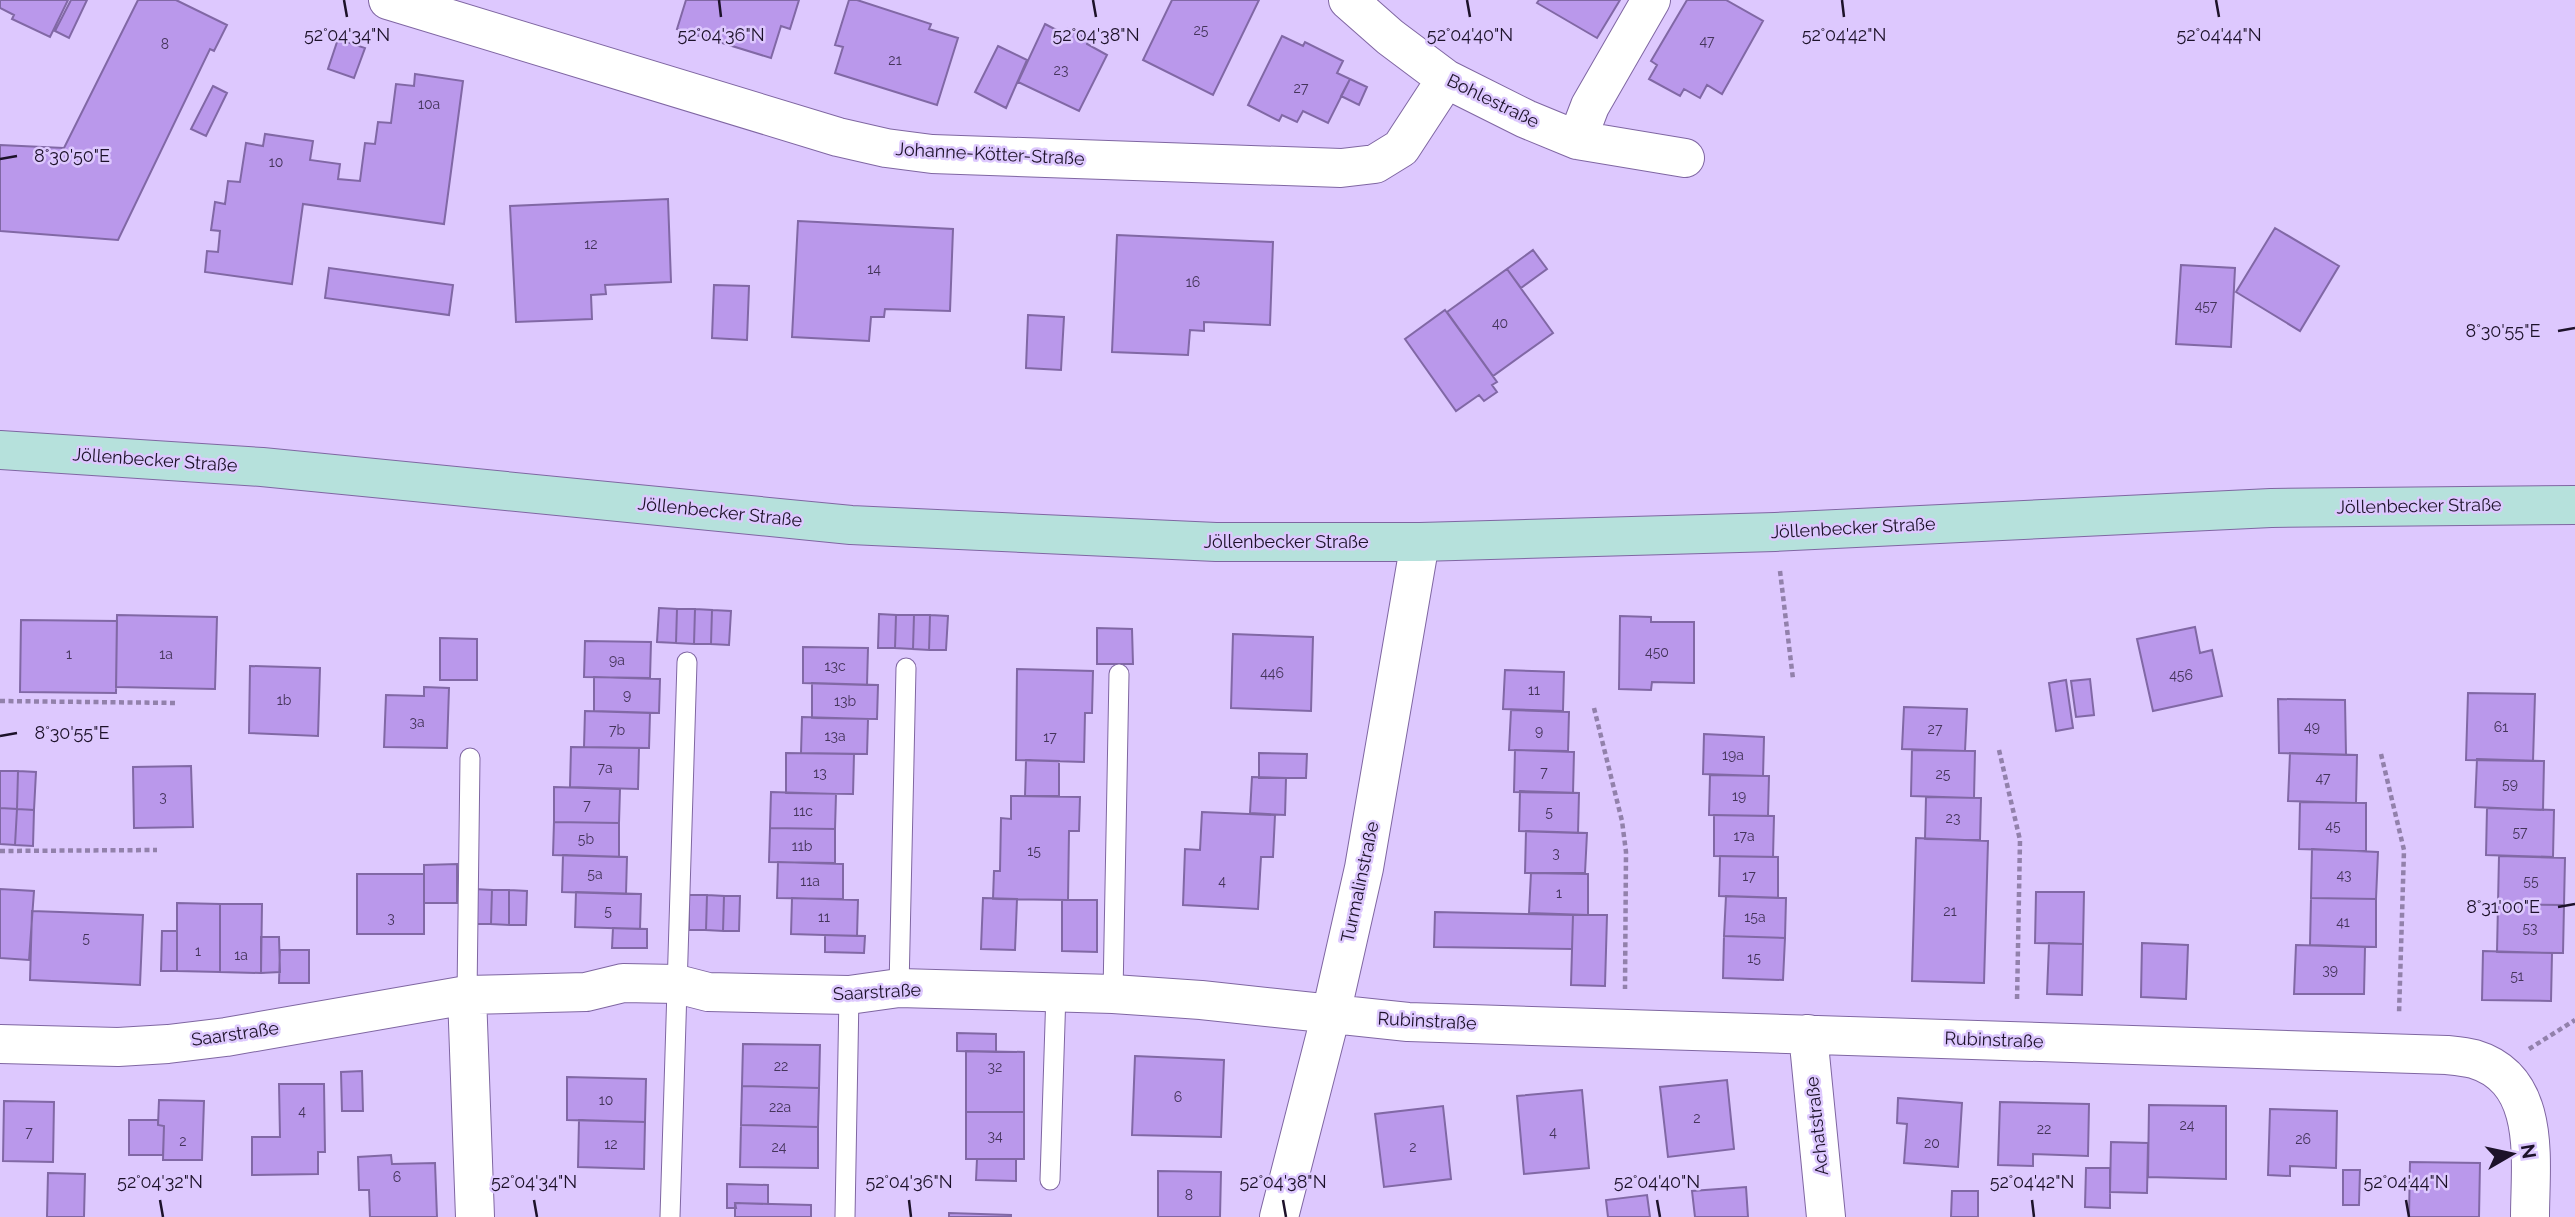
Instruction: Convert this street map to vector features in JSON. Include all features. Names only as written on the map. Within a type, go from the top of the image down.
[{"type":"main road","name":"Jöllenbecker Straße","points":[[0,450],[262,467],[851,525],[1216,542],[1420,542],[1775,532],[2271,508],[2575,505]]},
{"type":"street","name":"Johanne-Kötter-Straße","points":[[388,0],[838,137],[932,154],[1341,168],[1375,164],[1401,148],[1446,79]]},
{"type":"street","name":"Bohlestraße","points":[[1348,0],[1390,37],[1446,79],[1526,120],[1577,140],[1685,158]]},
{"type":"street","points":[[1577,140],[1590,106],[1651,0]]},
{"type":"street","name":"Turmalinstraße","points":[[1279,1217],[1331,1014],[1364,869],[1420,542]]},
{"type":"street","name":"Saarstraße","points":[[0,1044],[118,1047],[168,1044],[226,1037],[467,995],[586,992],[623,983],[677,984],[708,992],[849,995],[899,988],[1113,994],[1331,1014]]},
{"type":"street","points":[[467,995],[475,1217]]},
{"type":"street","name":"Rubinstraße","points":[[1331,1014],[1408,1022],[2447,1055],[2475,1060],[2496,1070],[2517,1091],[2530,1125],[2530,1217]]},
{"type":"street","name":"Achatstraße","points":[[1808,1034],[1826,1217]]},
{"type":"lane","points":[[670,1217],[687,662]]},
{"type":"lane","points":[[899,988],[905,668]]},
{"type":"lane","points":[[1113,994],[1119,674]]},
{"type":"lane","points":[[467,995],[470,758]]},
{"type":"lane","points":[[1050,1180],[1056,992]]},
{"type":"lane","points":[[845,1217],[849,995]]},
{"type":"path","points":[[1775,532],[1793,679]]},
{"type":"path","points":[[0,701],[178,703]]},
{"type":"path","points":[[1594,708],[1622,821],[1626,852],[1625,1028]]},
{"type":"path","points":[[1999,750],[2020,841],[2016,1041]]},
{"type":"path","points":[[2381,754],[2404,850],[2398,1053]]},
{"type":"path","points":[[0,851],[157,850]]},
{"type":"path","points":[[2496,1070],[2575,1020]]},
{"type":"building","points":[[0,0],[68,0],[50,37],[12,19],[14,15],[0,8]]},
{"type":"building","points":[[71,0],[87,0],[69,38],[55,31]]},
{"type":"building","points":[[138,0],[176,0],[227,25],[214,51],[210,49],[118,240],[0,231],[0,145],[64,148]]},
{"type":"building","points":[[686,0],[799,0],[790,29],[781,26],[771,58],[677,29]]},
{"type":"building","points":[[849,0],[857,0],[931,24],[929,29],[958,38],[937,105],[835,73],[843,47],[835,45]]},
{"type":"building","points":[[1172,0],[1259,0],[1213,95],[1143,60]]},
{"type":"building","points":[[1539,0],[1620,0],[1597,38],[1537,3]]},
{"type":"building","points":[[1687,0],[1726,0],[1763,21],[1722,94],[1707,85],[1700,98],[1684,89],[1680,96],[1649,79],[1657,65],[1651,61]]},
{"type":"building","points":[[1045,24],[1064,34],[1068,29],[1088,39],[1087,44],[1107,55],[1079,111],[1018,82]]},
{"type":"building","points":[[1282,36],[1303,46],[1305,42],[1343,61],[1337,73],[1350,79],[1328,123],[1303,111],[1297,122],[1282,115],[1279,121],[1248,105]]},
{"type":"building","points":[[338,39],[365,48],[354,78],[328,69]]},
{"type":"building","points":[[998,46],[1027,60],[1006,108],[975,92]]},
{"type":"building","points":[[415,74],[463,81],[444,224],[303,204],[292,284],[205,272],[207,251],[218,252],[220,231],[211,230],[215,202],[225,204],[228,181],[240,182],[246,143],[263,146],[265,134],[313,141],[310,160],[340,164],[338,179],[360,181],[365,143],[375,144],[378,122],[391,123],[396,84],[414,86]]},
{"type":"building","points":[[1350,79],[1367,87],[1359,105],[1341,96]]},
{"type":"building","points":[[213,86],[227,93],[206,136],[191,129]]},
{"type":"building","points":[[668,199],[671,282],[605,285],[606,294],[591,295],[592,319],[516,322],[510,206]]},
{"type":"building","points":[[798,221],[953,229],[950,311],[885,309],[884,317],[871,317],[869,341],[792,337]]},
{"type":"building","points":[[2275,228],[2339,266],[2300,331],[2236,292]]},
{"type":"building","points":[[1117,235],[1273,242],[1270,325],[1204,322],[1204,331],[1190,330],[1188,355],[1112,352]]},
{"type":"building","points":[[1533,250],[1547,269],[1521,288],[1507,269]]},
{"type":"building","points":[[2181,265],[2235,268],[2231,347],[2176,344]]},
{"type":"building","points":[[329,268],[453,285],[449,315],[325,298]]},
{"type":"building","points":[[1507,269],[1553,333],[1493,376],[1447,312]]},
{"type":"building","points":[[714,285],[749,286],[747,340],[712,338]]},
{"type":"building","points":[[1445,310],[1497,382],[1492,385],[1497,392],[1484,401],[1479,395],[1456,411],[1405,339]]},
{"type":"building","points":[[1028,315],[1064,317],[1061,370],[1026,368]]},
{"type":"building","points":[[659,608],[677,609],[676,643],[657,642]]},
{"type":"building","points":[[677,609],[695,609],[694,644],[676,643]]},
{"type":"building","points":[[695,609],[712,610],[711,644],[694,644]]},
{"type":"building","points":[[712,610],[731,611],[729,645],[711,644]]},
{"type":"building","points":[[879,614],[896,615],[895,648],[878,648]]},
{"type":"building","points":[[117,615],[217,617],[215,689],[116,687]]},
{"type":"building","points":[[896,615],[914,615],[913,649],[895,648]]},
{"type":"building","points":[[914,615],[930,615],[929,650],[913,649]]},
{"type":"building","points":[[930,615],[948,616],[946,650],[929,650]]},
{"type":"building","points":[[1620,616],[1651,617],[1651,622],[1694,622],[1694,683],[1652,682],[1651,690],[1619,689]]},
{"type":"building","points":[[21,620],[117,621],[116,693],[20,692]]},
{"type":"building","points":[[2195,627],[2200,653],[2212,650],[2222,696],[2153,711],[2137,639]]},
{"type":"building","points":[[1097,628],[1132,629],[1133,664],[1097,664]]},
{"type":"building","points":[[1233,634],[1313,637],[1311,711],[1231,708]]},
{"type":"building","points":[[440,638],[477,639],[477,680],[440,680]]},
{"type":"building","points":[[585,641],[651,642],[650,678],[584,677]]},
{"type":"building","points":[[803,647],[868,648],[867,685],[803,683]]},
{"type":"building","points":[[250,666],[320,668],[318,736],[249,733]]},
{"type":"building","points":[[1017,669],[1093,671],[1092,713],[1085,713],[1084,762],[1016,760]]},
{"type":"building","points":[[1505,670],[1564,672],[1563,711],[1503,709]]},
{"type":"building","points":[[594,677],[660,679],[659,713],[594,711]]},
{"type":"building","points":[[2090,679],[2094,715],[2076,717],[2071,681]]},
{"type":"building","points":[[2066,680],[2073,728],[2056,731],[2049,683]]},
{"type":"building","points":[[812,683],[878,685],[877,719],[812,718]]},
{"type":"building","points":[[424,687],[449,688],[447,748],[384,747],[386,695],[424,696]]},
{"type":"building","points":[[2468,693],[2535,694],[2533,761],[2466,760]]},
{"type":"building","points":[[2278,699],[2345,700],[2346,755],[2279,753]]},
{"type":"building","points":[[1904,707],[1967,709],[1965,751],[1902,749]]},
{"type":"building","points":[[1511,710],[1569,712],[1568,751],[1509,750]]},
{"type":"building","points":[[585,711],[650,713],[649,748],[584,747]]},
{"type":"building","points":[[802,717],[868,719],[867,754],[801,753]]},
{"type":"building","points":[[1704,734],[1764,737],[1763,776],[1703,774]]},
{"type":"building","points":[[571,747],[639,748],[638,789],[570,787]]},
{"type":"building","points":[[1515,750],[1574,752],[1573,793],[1514,792]]},
{"type":"building","points":[[1912,750],[1975,751],[1974,798],[1911,796]]},
{"type":"building","points":[[786,753],[854,754],[853,794],[786,793]]},
{"type":"building","points":[[1259,753],[1307,754],[1306,778],[1259,778]]},
{"type":"building","points":[[2290,753],[2357,755],[2356,803],[2288,801]]},
{"type":"building","points":[[2477,759],[2544,761],[2543,810],[2475,807]]},
{"type":"building","points":[[1026,760],[1059,761],[1059,796],[1025,796]]},
{"type":"building","points":[[191,766],[193,827],[134,828],[133,767]]},
{"type":"building","points":[[0,771],[18,771],[17,809],[0,808]]},
{"type":"building","points":[[18,771],[36,772],[34,810],[17,809]]},
{"type":"building","points":[[1710,775],[1769,776],[1768,816],[1709,815]]},
{"type":"building","points":[[1252,777],[1286,778],[1285,815],[1250,813]]},
{"type":"building","points":[[554,787],[620,789],[619,823],[554,822]]},
{"type":"building","points":[[1520,791],[1579,793],[1578,833],[1519,831]]},
{"type":"building","points":[[771,792],[836,794],[835,829],[770,828]]},
{"type":"building","points":[[1011,796],[1080,797],[1079,831],[1069,831],[1068,900],[993,899],[994,871],[1000,871],[1001,818],[1011,819]]},
{"type":"building","points":[[1926,797],[1981,798],[1980,840],[1925,839]]},
{"type":"building","points":[[2300,802],[2366,803],[2366,851],[2299,849]]},
{"type":"building","points":[[0,808],[17,809],[15,845],[0,844]]},
{"type":"building","points":[[2487,808],[2554,810],[2553,857],[2486,855]]},
{"type":"building","points":[[17,809],[34,810],[33,846],[15,845]]},
{"type":"building","points":[[1202,812],[1275,815],[1273,857],[1261,857],[1258,909],[1183,905],[1185,849],[1200,850]]},
{"type":"building","points":[[1714,815],[1774,816],[1773,857],[1714,856]]},
{"type":"building","points":[[554,822],[619,823],[619,857],[553,855]]},
{"type":"building","points":[[770,828],[835,829],[835,863],[769,862]]},
{"type":"building","points":[[1526,831],[1587,833],[1585,873],[1525,873]]},
{"type":"building","points":[[1916,838],[1988,841],[1984,983],[1912,981]]},
{"type":"building","points":[[2312,849],[2378,852],[2376,899],[2311,898]]},
{"type":"building","points":[[563,855],[627,857],[626,894],[562,892]]},
{"type":"building","points":[[1720,856],[1778,857],[1778,898],[1719,896]]},
{"type":"building","points":[[2499,856],[2565,858],[2564,905],[2498,904]]},
{"type":"building","points":[[778,862],[843,864],[843,899],[777,898]]},
{"type":"building","points":[[457,864],[457,903],[424,903],[424,865]]},
{"type":"building","points":[[1531,873],[1588,874],[1588,915],[1529,913]]},
{"type":"building","points":[[357,874],[424,874],[424,934],[357,934]]},
{"type":"building","points":[[0,889],[34,891],[29,960],[0,958]]},
{"type":"building","points":[[474,889],[492,890],[491,924],[473,924]]},
{"type":"building","points":[[492,890],[509,890],[509,925],[491,924]]},
{"type":"building","points":[[509,890],[527,891],[526,925],[509,925]]},
{"type":"building","points":[[576,892],[641,894],[640,929],[575,927]]},
{"type":"building","points":[[2036,892],[2084,892],[2083,944],[2035,943]]},
{"type":"building","points":[[689,895],[707,895],[706,930],[689,930]]},
{"type":"building","points":[[707,895],[724,896],[723,931],[706,930]]},
{"type":"building","points":[[724,896],[740,896],[739,931],[723,931]]},
{"type":"building","points":[[1726,896],[1786,898],[1785,938],[1724,936]]},
{"type":"building","points":[[792,898],[858,900],[857,936],[791,934]]},
{"type":"building","points":[[983,898],[1017,899],[1015,950],[981,949]]},
{"type":"building","points":[[2311,898],[2376,899],[2376,947],[2310,945]]},
{"type":"building","points":[[1062,900],[1097,900],[1097,952],[1062,951]]},
{"type":"building","points":[[177,903],[220,904],[220,972],[177,971]]},
{"type":"building","points":[[220,904],[262,904],[261,973],[220,972]]},
{"type":"building","points":[[2498,904],[2564,905],[2563,953],[2497,952]]},
{"type":"building","points":[[32,911],[143,915],[140,985],[30,980]]},
{"type":"building","points":[[1435,912],[1573,915],[1572,949],[1434,947]]},
{"type":"building","points":[[1573,915],[1607,915],[1605,986],[1571,985]]},
{"type":"building","points":[[613,928],[647,929],[647,948],[612,948]]},
{"type":"building","points":[[162,931],[177,931],[177,971],[161,971]]},
{"type":"building","points":[[825,935],[865,936],[864,953],[825,952]]},
{"type":"building","points":[[1724,936],[1785,938],[1783,980],[1723,978]]},
{"type":"building","points":[[261,937],[279,937],[280,972],[261,973]]},
{"type":"building","points":[[2049,943],[2083,944],[2082,995],[2047,994]]},
{"type":"building","points":[[2142,943],[2188,945],[2186,999],[2141,997]]},
{"type":"building","points":[[2296,945],[2365,947],[2364,994],[2294,994]]},
{"type":"building","points":[[280,950],[309,950],[309,983],[279,983]]},
{"type":"building","points":[[2483,951],[2552,953],[2551,1001],[2482,1000]]},
{"type":"building","points":[[957,1033],[996,1034],[996,1052],[957,1051]]},
{"type":"building","points":[[743,1044],[820,1045],[819,1088],[742,1086]]},
{"type":"building","points":[[966,1051],[1024,1052],[1024,1112],[966,1112]]},
{"type":"building","points":[[1135,1056],[1224,1060],[1221,1137],[1132,1135]]},
{"type":"building","points":[[362,1071],[363,1111],[342,1111],[341,1072]]},
{"type":"building","points":[[567,1077],[646,1079],[645,1122],[567,1120]]},
{"type":"building","points":[[1727,1080],[1734,1149],[1668,1157],[1660,1087]]},
{"type":"building","points":[[279,1084],[324,1084],[325,1152],[318,1152],[318,1174],[252,1175],[252,1137],[280,1137]]},
{"type":"building","points":[[742,1086],[819,1088],[818,1127],[741,1125]]},
{"type":"building","points":[[1582,1090],[1589,1168],[1524,1174],[1517,1096]]},
{"type":"building","points":[[1898,1098],[1962,1103],[1958,1167],[1904,1163],[1907,1124],[1897,1123]]},
{"type":"building","points":[[159,1100],[204,1101],[202,1160],[163,1160],[164,1126],[158,1125]]},
{"type":"building","points":[[4,1101],[54,1102],[53,1162],[3,1161]]},
{"type":"building","points":[[2000,1102],[2089,1104],[2088,1156],[2033,1154],[2033,1166],[1998,1165]]},
{"type":"building","points":[[2149,1105],[2226,1106],[2226,1179],[2148,1177]]},
{"type":"building","points":[[1443,1106],[1451,1179],[1384,1187],[1375,1114]]},
{"type":"building","points":[[2270,1109],[2337,1111],[2336,1168],[2290,1166],[2290,1176],[2268,1175]]},
{"type":"building","points":[[966,1112],[1024,1112],[1024,1159],[966,1159]]},
{"type":"building","points":[[129,1120],[158,1120],[158,1125],[164,1126],[163,1155],[129,1155]]},
{"type":"building","points":[[579,1120],[645,1122],[644,1169],[578,1167]]},
{"type":"building","points":[[741,1125],[818,1127],[818,1168],[740,1167]]},
{"type":"building","points":[[2111,1142],[2148,1143],[2147,1193],[2110,1192]]},
{"type":"building","points":[[391,1155],[392,1164],[435,1163],[437,1217],[370,1217],[369,1190],[359,1190],[358,1157]]},
{"type":"building","points":[[977,1159],[1016,1159],[1016,1181],[976,1180]]},
{"type":"building","points":[[2410,1162],[2480,1163],[2479,1217],[2409,1217]]},
{"type":"building","points":[[2086,1168],[2110,1168],[2110,1208],[2085,1207]]},
{"type":"building","points":[[2343,1170],[2360,1170],[2359,1205],[2343,1205]]},
{"type":"building","points":[[1158,1171],[1221,1172],[1220,1217],[1158,1217]]},
{"type":"building","points":[[48,1173],[85,1174],[84,1217],[47,1217]]},
{"type":"building","points":[[727,1184],[768,1185],[768,1204],[735,1203],[736,1208],[727,1208]]},
{"type":"building","points":[[1746,1187],[1748,1217],[1695,1217],[1692,1191]]},
{"type":"building","points":[[1952,1191],[1978,1191],[1978,1217],[1951,1217]]},
{"type":"building","points":[[1647,1195],[1650,1217],[1608,1217],[1606,1200]]},
{"type":"building","points":[[735,1203],[811,1205],[811,1217],[735,1217]]},
{"type":"building","points":[[949,1213],[1011,1215],[1011,1217],[949,1217]]}]
